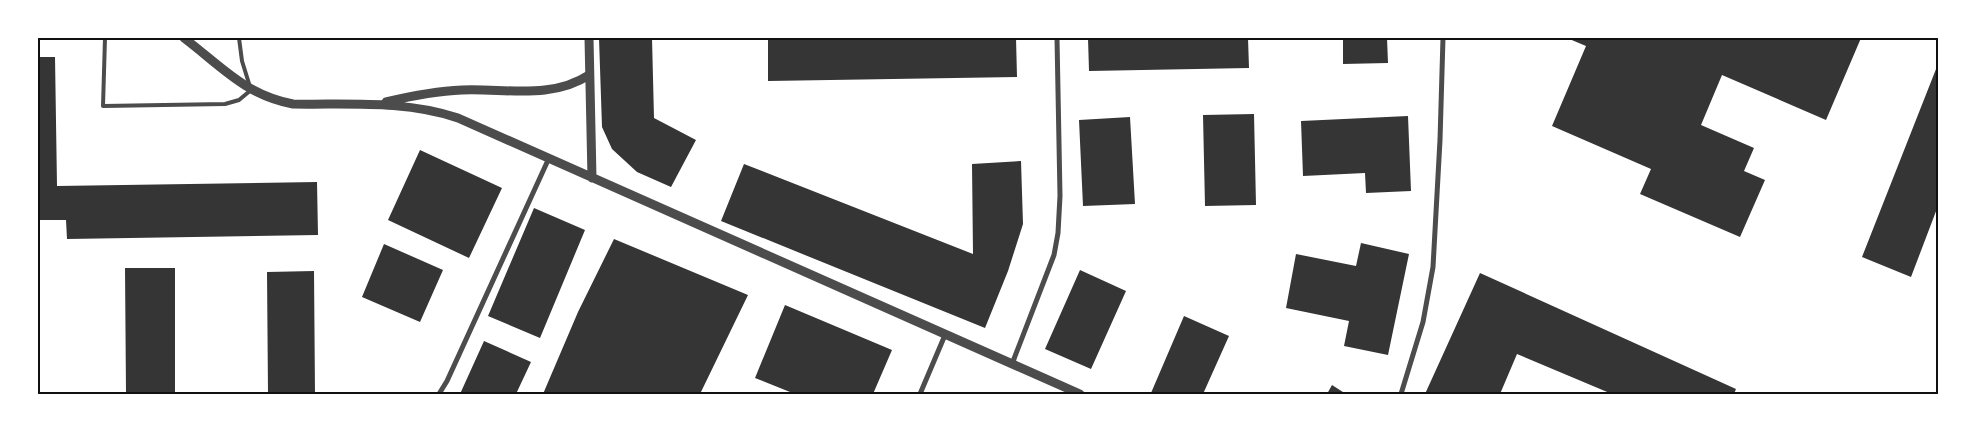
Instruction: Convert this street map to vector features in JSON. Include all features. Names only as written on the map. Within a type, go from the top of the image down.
[{"type":"street","points":[[184,38],[251,90],[266,98],[293,104],[399,105],[444,113],[458,118],[1080,394]]},
{"type":"street","points":[[589,38],[592,178]]},
{"type":"street","points":[[1012,365],[1054,255],[1058,233],[1060,196],[1057,38]]},
{"type":"street","points":[[1401,394],[1422,322],[1433,267],[1440,149],[1443,38]]},
{"type":"street","points":[[369,106],[409,97],[462,90],[520,92],[547,90],[569,85],[589,75]]},
{"type":"street","points":[[439,394],[447,381],[549,158]]},
{"type":"street","points":[[920,394],[945,335]]},
{"type":"lane","points":[[105,38],[103,106],[225,104],[239,100],[251,90],[242,61],[239,38]]},
{"type":"building","points":[[599,38],[652,38],[654,118],[696,140],[671,187],[637,172],[612,149],[602,127]]},
{"type":"building","points":[[768,38],[1016,38],[1017,77],[768,81]]},
{"type":"building","points":[[1088,38],[1248,38],[1249,68],[1089,71]]},
{"type":"building","points":[[1343,38],[1387,38],[1388,63],[1343,64]]},
{"type":"building","points":[[1567,38],[1814,38],[1820,40],[1821,38],[1861,38],[1826,120],[1722,75],[1701,125],[1754,148],[1744,171],[1765,180],[1740,237],[1640,194],[1651,169],[1552,126],[1586,46]]},
{"type":"building","points":[[38,57],[55,57],[57,186],[317,182],[318,235],[67,239],[66,220],[38,220]]},
{"type":"building","points":[[1938,64],[1938,206],[1911,277],[1862,257]]},
{"type":"building","points":[[1254,114],[1256,205],[1205,206],[1203,115]]},
{"type":"building","points":[[1408,116],[1411,191],[1366,193],[1365,173],[1303,176],[1301,121]]},
{"type":"building","points":[[1130,117],[1135,204],[1083,206],[1079,120]]},
{"type":"building","points":[[420,150],[502,188],[469,258],[388,220]]},
{"type":"building","points":[[1021,161],[1023,224],[1008,271],[985,328],[721,221],[744,164],[973,254],[972,164]]},
{"type":"building","points":[[534,208],[585,230],[540,338],[488,316]]},
{"type":"building","points":[[614,239],[748,295],[700,394],[543,394],[578,312]]},
{"type":"building","points":[[1361,243],[1409,254],[1388,355],[1344,346],[1349,321],[1286,308],[1296,254],[1356,266]]},
{"type":"building","points":[[384,244],[443,270],[420,322],[362,297]]},
{"type":"building","points":[[125,268],[175,268],[175,394],[126,394]]},
{"type":"building","points":[[1080,270],[1126,291],[1091,369],[1045,349]]},
{"type":"building","points":[[314,271],[315,394],[268,394],[267,272]]},
{"type":"building","points":[[1480,273],[1736,389],[1734,394],[1612,394],[1517,354],[1500,394],[1425,394]]},
{"type":"building","points":[[785,305],[892,350],[873,394],[795,394],[755,378]]},
{"type":"building","points":[[1184,316],[1229,336],[1203,394],[1153,394],[1151,393]]},
{"type":"building","points":[[484,341],[531,362],[516,394],[460,394]]},
{"type":"building","points":[[1332,385],[1346,394],[1327,394]]}]
